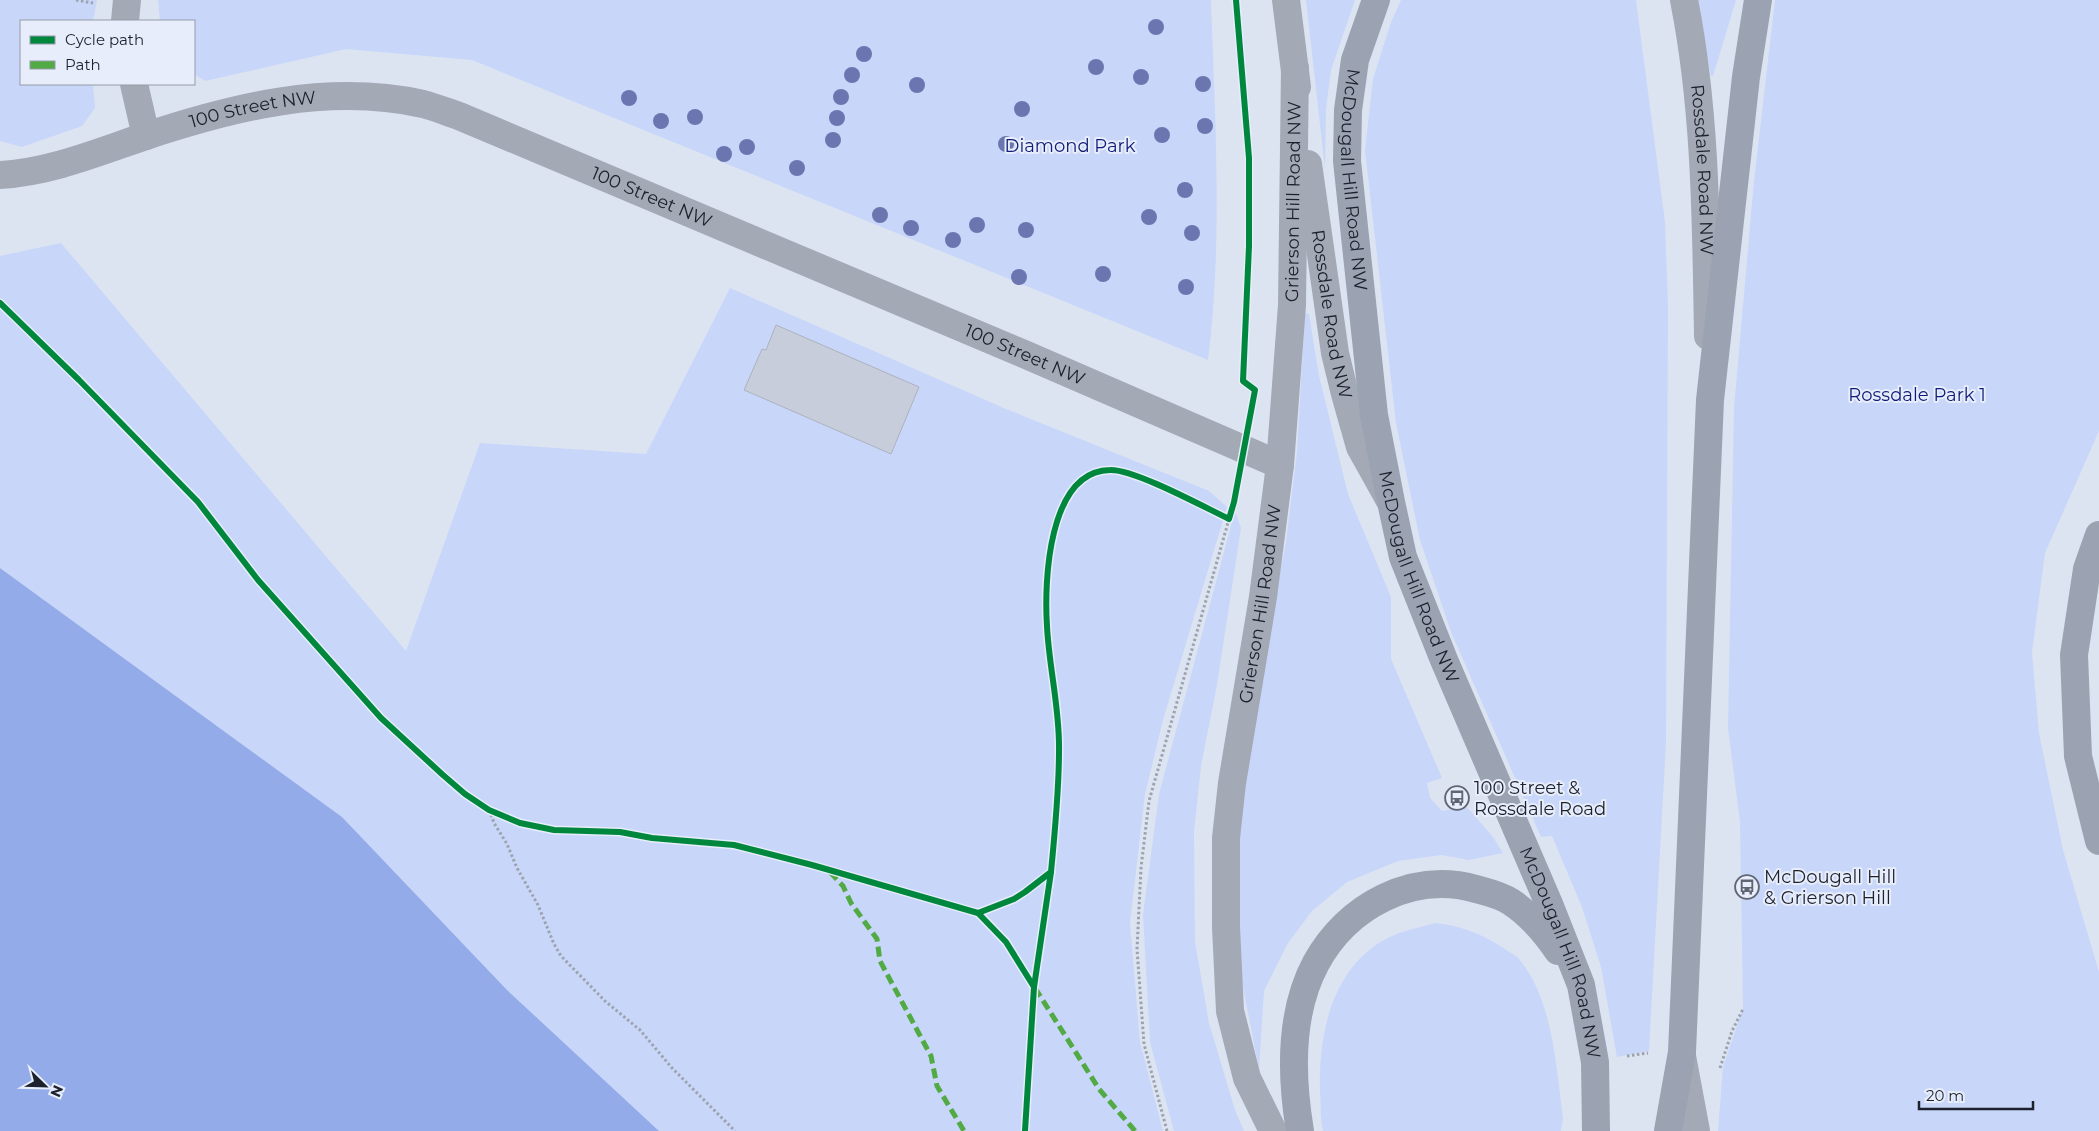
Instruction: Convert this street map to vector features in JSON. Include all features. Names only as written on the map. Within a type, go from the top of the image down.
[{"type":"main road","name":"McDougall Hill Road NW","points":[[1376,0],[1355,60],[1348,110],[1347,161],[1374,415],[1403,557],[1454,686],[1524,844],[1581,985],[1595,1062],[1596,1131]]},
{"type":"main road","points":[[1668,1131],[1682,1052],[1710,400],[1746,77],[1758,0]]},
{"type":"main road","points":[[2099,535],[2088,569],[2074,655],[2078,756],[2099,841]]},
{"type":"main road","points":[[1300,1131],[1294,1073],[1295,1046],[1305,991],[1316,964],[1328,945],[1358,913],[1376,901],[1416,886],[1438,884],[1462,885],[1486,891],[1510,901],[1543,929],[1581,985]]},
{"type":"street","points":[[125,20],[127,0]]},
{"type":"street","name":"Rossdale Road NW","points":[[1286,0],[1335,354],[1360,447],[1391,502]]},
{"type":"street","name":"Rossdale Road NW","points":[[1684,0],[1694,48],[1704,168],[1710,400]]},
{"type":"street","name":"Grierson Hill Road NW","points":[[1273,1131],[1247,1078],[1230,1011],[1226,927],[1226,838],[1232,783],[1263,598],[1280,464],[1292,305],[1294,68]]},
{"type":"street","points":[[134,85],[146,136]]},
{"type":"street","name":"100 Street NW","points":[[0,175],[66,164],[146,136],[240,108],[282,100],[353,95],[423,104],[468,120],[1280,464]]},
{"type":"street","points":[[1682,1052],[1696,1131]]},
{"type":"path","points":[[76,0],[99,4]]},
{"type":"path","points":[[1167,1131],[1144,1044],[1137,949],[1141,868],[1150,801],[1231,510]]},
{"type":"path","points":[[1220,515],[1229,519]]},
{"type":"path","points":[[481,804],[497,813]]},
{"type":"path","points":[[489,810],[517,868],[538,905],[561,956],[605,1001],[640,1030],[672,1068],[735,1131]]},
{"type":"path","points":[[1720,1077],[1720,1068],[1732,1031],[1743,1009]]},
{"type":"path","points":[[1624,1057],[1652,1053]]},
{"type":"green space","points":[[0,0],[97,0],[93,20],[20,20],[20,85],[93,85],[95,108],[82,126],[22,147],[0,141]]},
{"type":"green space","name":"Diamond Park","points":[[158,0],[1211,0],[1217,225],[1213,315],[1208,360],[472,60],[346,49],[205,81],[195,75],[195,20],[160,20]]},
{"type":"green space","points":[[1306,0],[1355,0],[1331,70],[1326,109],[1325,169]]},
{"type":"green space","points":[[1401,0],[1636,0],[1665,222],[1668,306],[1666,742],[1649,1051],[1617,1057],[1601,967],[1582,907],[1552,836],[1541,837],[1451,632],[1420,540],[1396,423],[1365,150],[1373,79],[1391,22]]},
{"type":"green space","points":[[1695,0],[1736,0],[1713,76],[1711,76]]},
{"type":"green space","name":"Rossdale Park 1","points":[[1775,0],[2099,0],[2099,431],[2045,553],[2032,652],[2039,733],[2063,850],[2099,972],[2099,1131],[1718,1131],[1723,1067],[1743,1008],[1740,822],[1728,728],[1734,407],[1754,181]]},
{"type":"green space","points":[[61,243],[406,651],[480,443],[646,454],[730,288],[1006,409],[1209,491],[1227,507],[1163,720],[1145,794],[1130,923],[1140,1042],[1163,1131],[659,1131],[507,990],[342,817],[0,568],[0,256]]},
{"type":"green space","points":[[1305,313],[1309,314],[1319,376],[1348,494],[1391,597],[1391,659],[1442,778],[1427,783],[1430,798],[1442,811],[1466,806],[1493,837],[1503,853],[1469,860],[1441,855],[1398,861],[1347,882],[1312,911],[1288,943],[1264,991],[1259,1069],[1236,951],[1240,778],[1286,542],[1297,452]]},
{"type":"green space","points":[[1235,511],[1241,528],[1217,685],[1201,766],[1194,832],[1195,942],[1209,1023],[1235,1110],[1244,1131],[1174,1131],[1150,1042],[1143,915],[1159,794]]},
{"type":"green space","points":[[1435,923],[1462,928],[1494,942],[1518,958],[1530,974],[1546,1013],[1551,1034],[1563,1118],[1561,1131],[1323,1131],[1320,1093],[1322,1049],[1325,1027],[1331,1006],[1340,987],[1351,969],[1366,953],[1384,940],[1403,932]]},
{"type":"water","points":[[0,568],[342,817],[507,990],[659,1131],[0,1131]]},
{"type":"building","points":[[776,325],[919,387],[891,454],[744,390],[762,349],[766,350]]},
{"type":"marked path","points":[[830,872],[843,886],[851,903],[877,939],[880,961],[931,1056],[937,1086],[964,1131]]},
{"type":"marked path","points":[[1035,988],[1099,1089],[1135,1131]]},
{"type":"cycle path","points":[[978,913],[1014,899],[1051,872],[1058,796],[1059,735],[1048,642],[1046,607],[1049,558],[1054,532],[1062,508],[1074,489],[1089,475],[1110,470],[1121,471],[1152,482],[1229,519],[1234,502],[1255,390],[1243,381],[1249,246],[1249,158],[1236,0]]},
{"type":"cycle path","points":[[0,303],[79,380],[198,502],[258,580],[381,718],[465,794],[489,810],[520,823],[554,830],[620,832],[652,838],[734,845],[812,865],[978,913],[1006,942],[1034,987],[1025,1131]]},
{"type":"cycle path","points":[[1034,987],[1051,872]]},
{"type":"place","name":"100 Street & Rossdale Road","points":[[1457,798]]},
{"type":"place","name":"McDougall Hill & Grierson Hill","points":[[1747,887]]}]
